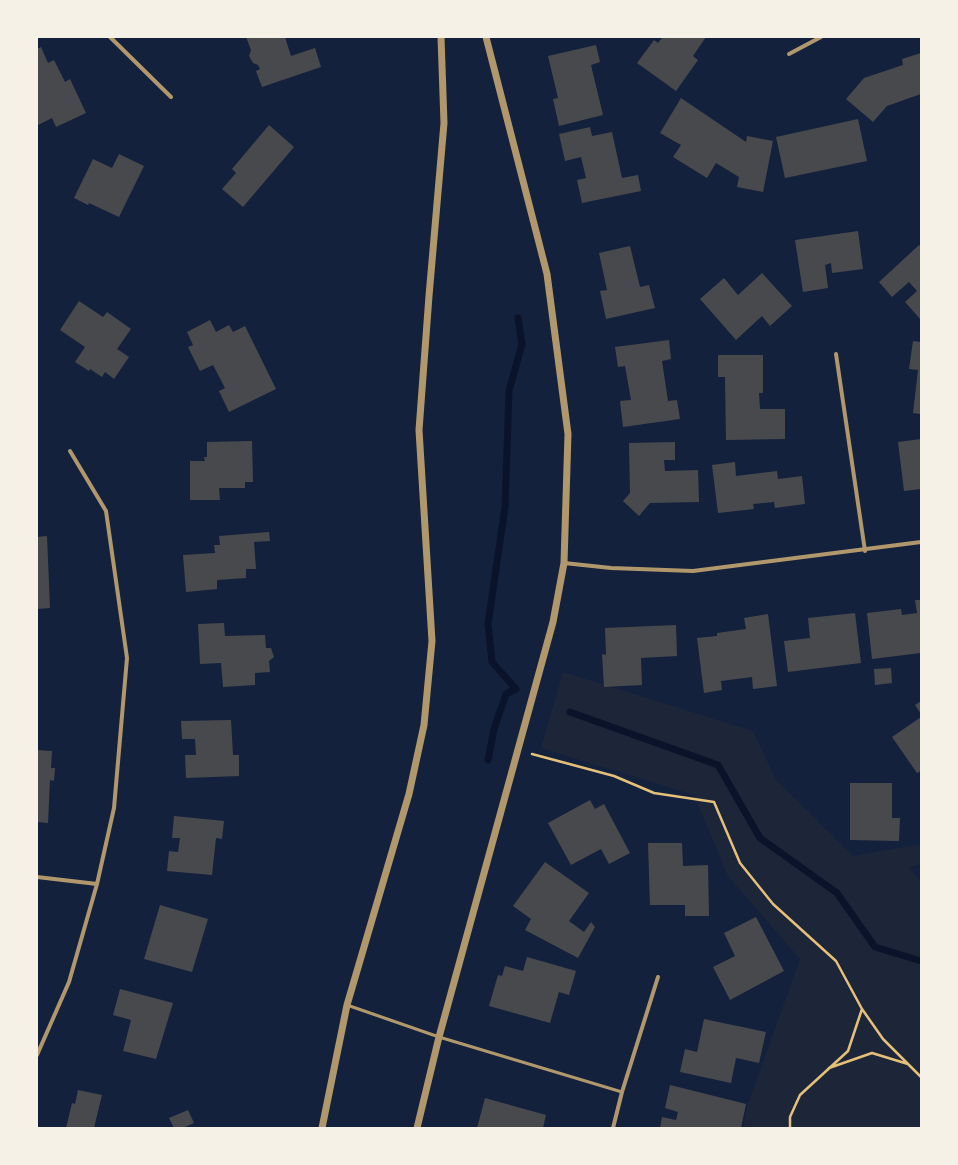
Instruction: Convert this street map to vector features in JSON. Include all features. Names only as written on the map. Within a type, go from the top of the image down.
[{"type":"street","points":[[110,37],[171,97]]},
{"type":"street","points":[[322,1128],[347,1005],[409,794],[424,725],[432,641],[420,430],[429,296],[444,123],[442,37]]},
{"type":"street","points":[[417,1128],[439,1037],[553,622],[564,563],[568,434],[547,274],[486,37]]},
{"type":"street","points":[[789,54],[821,37]]},
{"type":"street","points":[[836,354],[865,551]]},
{"type":"street","points":[[37,1054],[69,982],[97,884],[114,808],[127,658],[106,511],[70,451]]},
{"type":"street","points":[[564,563],[611,568],[693,571],[865,551],[921,542]]},
{"type":"street","points":[[37,877],[97,884]]},
{"type":"street","points":[[613,1128],[622,1092],[658,977]]},
{"type":"lane","points":[[347,1005],[439,1037],[622,1092]]},
{"type":"path","points":[[518,750],[614,776],[654,793],[714,802],[740,863],[773,904],[836,961],[862,1009],[883,1039],[921,1076]]},
{"type":"path","points":[[790,1128],[790,1117],[800,1095],[848,1051],[862,1009]]},
{"type":"path","points":[[828,1069],[872,1053],[908,1064]]},
{"type":"shaded area","points":[[563,672],[753,731],[776,780],[853,856],[921,844],[921,863],[909,868],[921,882],[921,1128],[743,1128],[747,1107],[800,959],[728,876],[694,795],[541,748]]},
{"type":"building","points":[[246,37],[285,37],[291,56],[315,48],[321,67],[262,87],[256,71],[260,69],[258,65],[253,63],[249,56],[251,50]]},
{"type":"building","points":[[660,37],[706,37],[693,56],[698,60],[676,91],[637,63],[654,40],[658,43],[662,38]]},
{"type":"building","points":[[596,45],[600,62],[591,65],[603,115],[559,126],[553,99],[558,98],[548,56]]},
{"type":"building","points":[[41,47],[48,63],[54,60],[65,82],[70,79],[86,113],[56,127],[52,118],[38,125],[37,122],[37,49]]},
{"type":"building","points":[[921,53],[921,94],[887,106],[873,122],[846,99],[864,78],[903,65],[902,59]]},
{"type":"building","points":[[681,98],[746,142],[747,136],[773,141],[763,192],[737,187],[739,177],[716,163],[707,178],[673,157],[681,145],[660,133]]},
{"type":"building","points":[[858,119],[867,161],[785,178],[776,137]]},
{"type":"building","points":[[269,125],[294,147],[243,207],[222,189],[236,173],[232,169]]},
{"type":"building","points":[[590,127],[592,136],[612,132],[622,178],[638,175],[641,191],[582,203],[577,180],[586,178],[581,157],[565,161],[559,134]]},
{"type":"building","points":[[119,154],[144,166],[119,217],[89,203],[88,205],[74,198],[93,159],[112,168]]},
{"type":"building","points":[[858,231],[863,269],[832,273],[831,263],[825,265],[828,288],[803,292],[795,240]]},
{"type":"building","points":[[919,245],[921,247],[921,320],[905,302],[917,291],[909,282],[892,297],[879,282]]},
{"type":"building","points":[[630,246],[640,287],[649,285],[655,308],[606,319],[600,291],[607,290],[599,253]]},
{"type":"building","points":[[762,273],[792,306],[770,326],[762,316],[736,340],[700,299],[724,278],[738,295]]},
{"type":"building","points":[[79,301],[103,317],[107,312],[131,329],[117,349],[129,357],[114,379],[105,372],[102,377],[75,362],[85,347],[60,330]]},
{"type":"building","points":[[210,320],[216,332],[229,325],[233,332],[245,326],[276,389],[229,412],[219,391],[225,388],[213,365],[200,371],[188,347],[193,345],[187,332]]},
{"type":"building","points":[[669,340],[671,359],[662,361],[668,401],[677,400],[680,419],[623,427],[620,401],[631,400],[625,366],[618,367],[615,347]]},
{"type":"building","points":[[913,341],[921,342],[921,414],[913,413],[918,370],[909,369]]},
{"type":"building","points":[[718,355],[763,355],[763,393],[759,393],[760,409],[785,409],[785,439],[726,440],[725,377],[718,377]]},
{"type":"building","points":[[921,439],[921,489],[904,491],[898,442]]},
{"type":"building","points":[[252,441],[253,482],[245,482],[245,488],[219,488],[220,500],[190,500],[190,461],[205,461],[204,457],[207,457],[207,442]]},
{"type":"building","points":[[675,442],[675,460],[664,460],[665,471],[698,470],[699,502],[650,503],[639,516],[623,501],[630,493],[629,443]]},
{"type":"building","points":[[735,462],[736,476],[777,471],[778,479],[802,476],[805,504],[775,508],[774,502],[753,504],[754,509],[718,513],[712,465]]},
{"type":"building","points":[[269,532],[270,541],[254,542],[256,569],[246,569],[246,578],[217,580],[217,589],[186,592],[183,555],[215,553],[214,545],[220,545],[219,536]]},
{"type":"building","points":[[47,536],[50,608],[37,609],[37,537]]},
{"type":"building","points":[[915,600],[921,600],[921,653],[872,659],[867,613],[901,609],[902,615],[917,613]]},
{"type":"building","points":[[855,613],[861,663],[788,672],[784,641],[810,638],[808,618]]},
{"type":"building","points":[[768,614],[777,686],[753,689],[752,677],[721,681],[722,690],[704,693],[697,638],[717,636],[717,633],[746,629],[744,618]]},
{"type":"building","points":[[224,623],[225,636],[265,635],[266,648],[271,648],[274,657],[269,661],[270,672],[255,673],[255,685],[223,687],[221,663],[200,664],[198,624]]},
{"type":"building","points":[[676,625],[677,656],[641,658],[642,685],[604,687],[602,654],[606,655],[605,628]]},
{"type":"building","points":[[891,668],[892,683],[875,685],[874,669]]},
{"type":"building","points":[[921,701],[921,714],[915,705]]},
{"type":"building","points":[[921,717],[921,771],[917,773],[892,737]]},
{"type":"building","points":[[231,720],[233,755],[239,755],[239,776],[186,778],[185,755],[196,755],[195,739],[182,739],[181,721]]},
{"type":"building","points":[[37,750],[52,751],[51,768],[55,768],[54,781],[50,780],[48,823],[37,822]]},
{"type":"building","points":[[850,783],[892,783],[892,818],[900,818],[899,841],[850,840]]},
{"type":"building","points":[[590,800],[595,809],[604,804],[630,853],[609,864],[601,849],[571,865],[548,823]]},
{"type":"building","points":[[174,816],[224,821],[222,839],[216,838],[212,875],[167,871],[169,851],[178,852],[180,838],[172,838]]},
{"type":"building","points":[[648,843],[682,843],[683,866],[708,865],[709,916],[685,916],[685,905],[650,905]]},
{"type":"building","points":[[545,862],[589,893],[569,921],[584,932],[591,922],[595,927],[578,958],[525,930],[531,919],[513,906]]},
{"type":"building","points":[[160,905],[208,919],[192,972],[144,959]]},
{"type":"building","points":[[756,917],[784,971],[730,1000],[713,967],[735,956],[724,933]]},
{"type":"building","points":[[527,957],[576,971],[569,995],[559,992],[550,1023],[489,1006],[498,975],[502,976],[505,966],[523,971]]},
{"type":"building","points":[[120,989],[173,1003],[156,1059],[123,1051],[131,1020],[113,1015]]},
{"type":"building","points":[[704,1019],[766,1032],[759,1063],[736,1058],[731,1083],[680,1072],[685,1049],[697,1052]]},
{"type":"building","points":[[670,1085],[746,1104],[741,1128],[660,1128],[662,1117],[676,1120],[678,1112],[665,1108]]},
{"type":"building","points":[[78,1090],[102,1095],[94,1128],[66,1128],[72,1103],[75,1104]]},
{"type":"building","points":[[485,1098],[546,1115],[543,1128],[477,1128]]},
{"type":"building","points":[[188,1110],[194,1123],[183,1128],[174,1128],[169,1118]]},
{"type":"waterway","points":[[488,760],[494,729],[506,694],[516,689],[492,662],[488,624],[505,507],[509,391],[522,344],[518,318]]},
{"type":"waterway","points":[[570,712],[718,765],[760,838],[837,893],[875,947],[921,961]]}]
